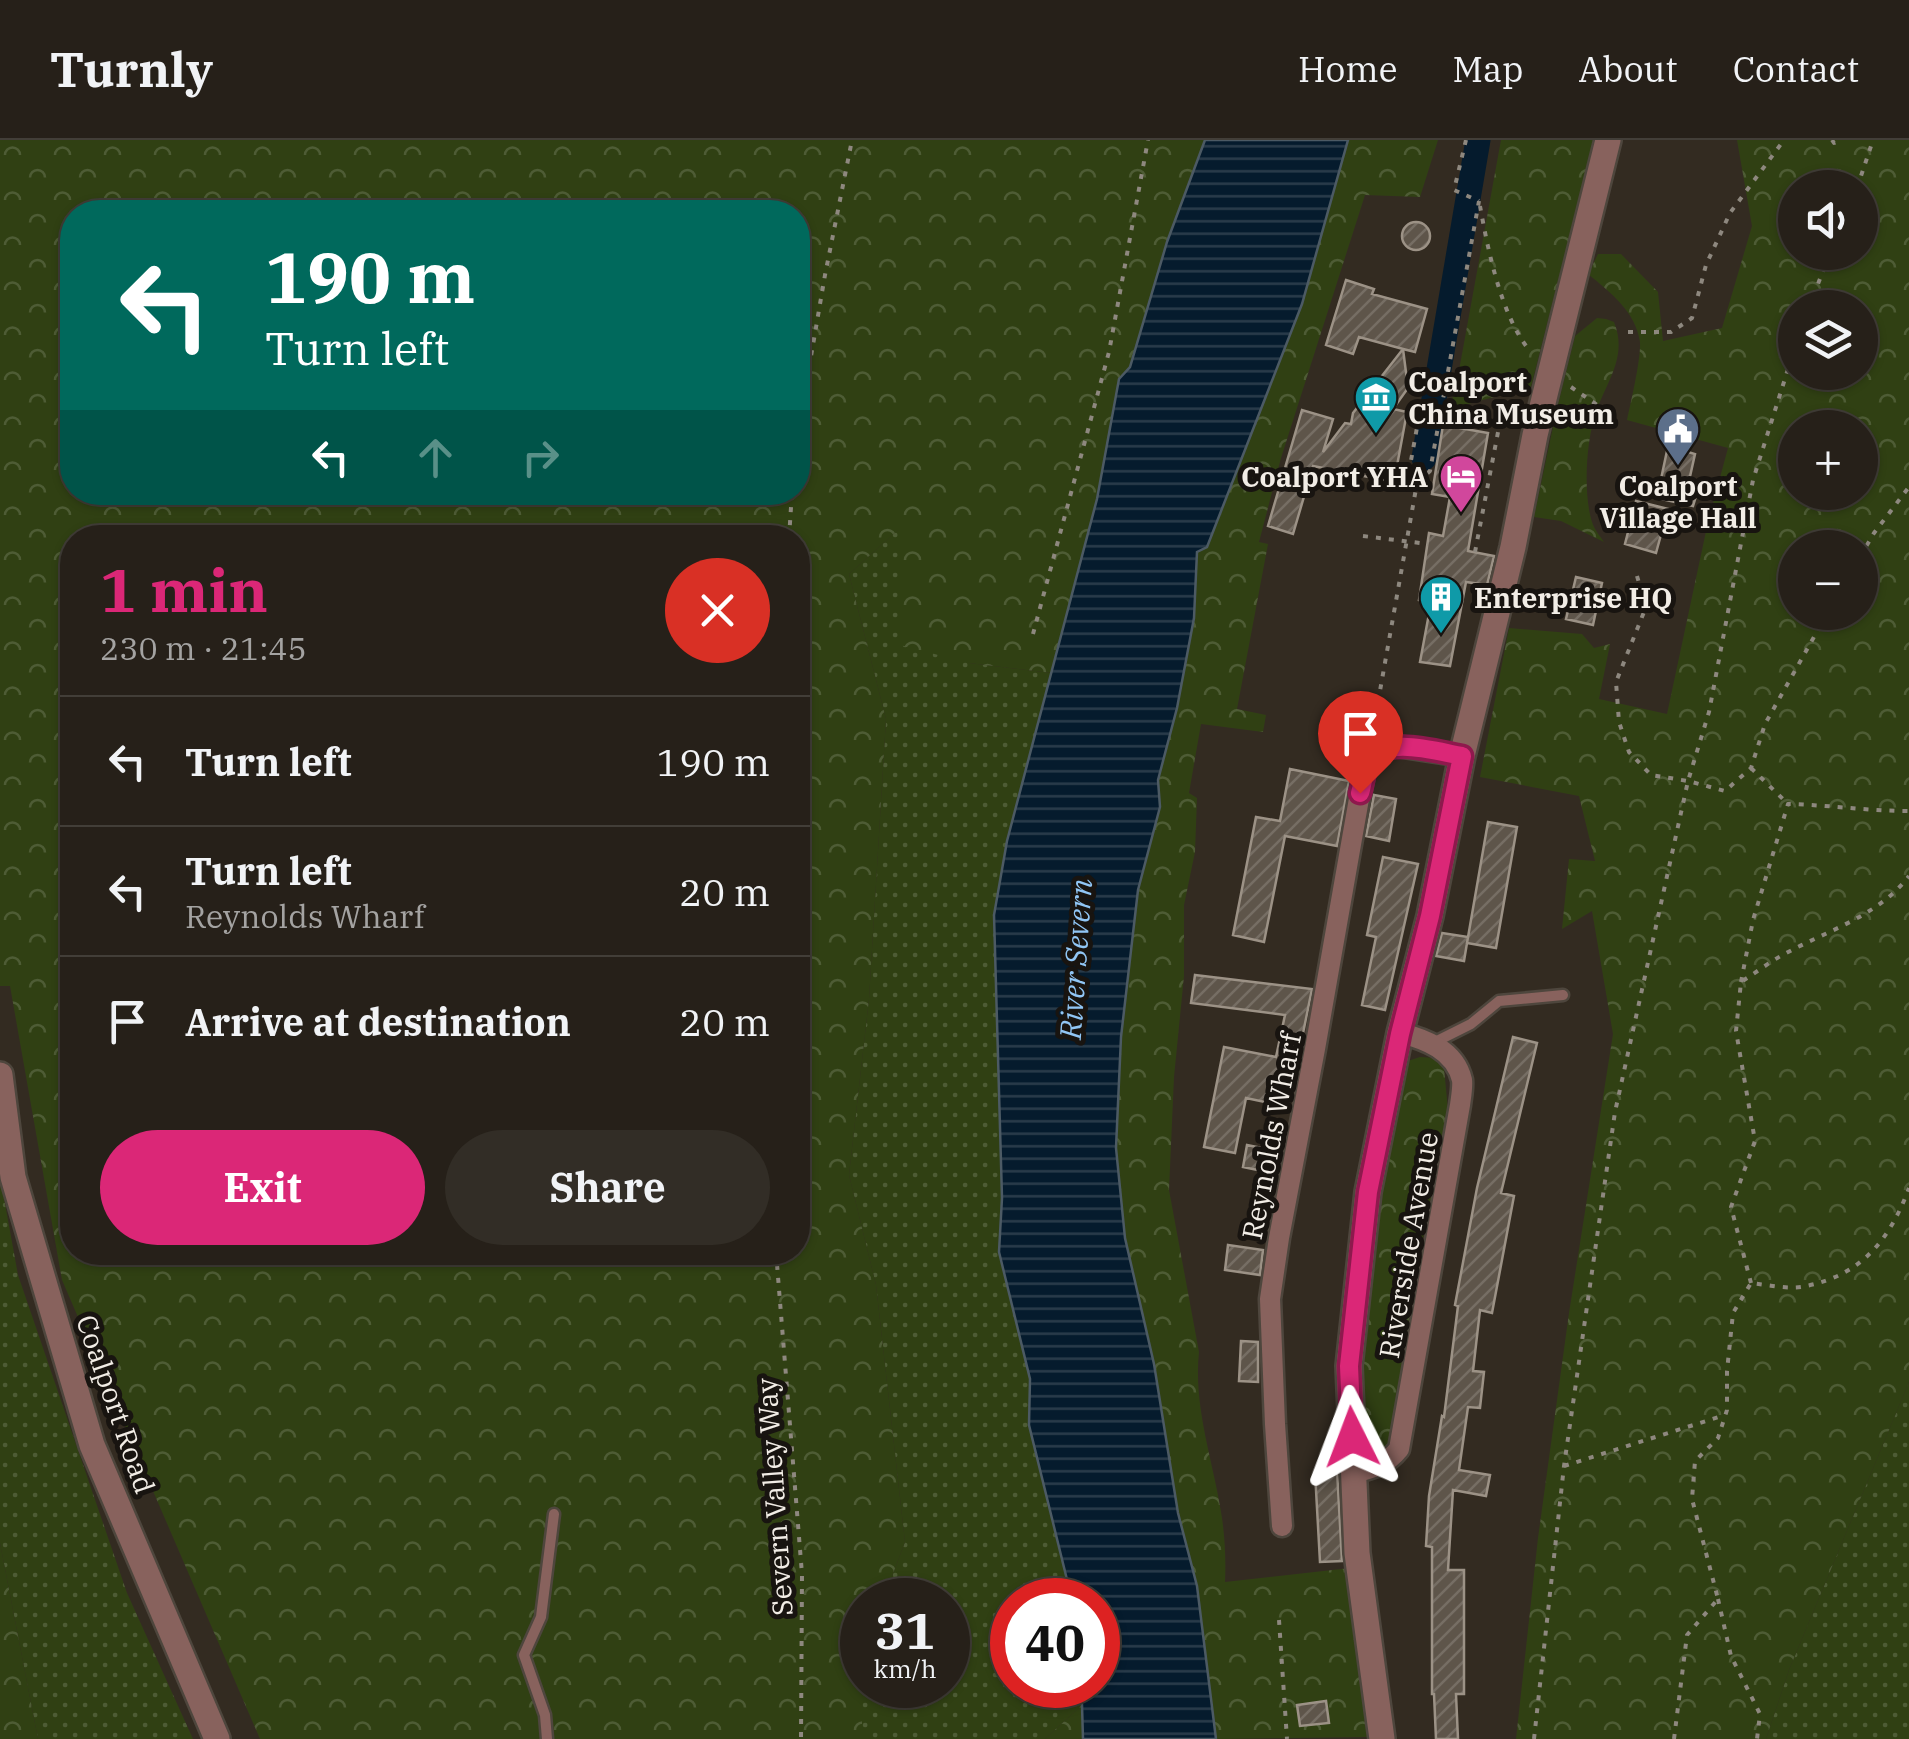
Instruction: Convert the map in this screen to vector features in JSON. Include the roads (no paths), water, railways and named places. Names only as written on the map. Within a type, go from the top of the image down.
[{"type":"street","points":[[1382,1739],[1358,1554],[1349,1366],[1368,1192],[1462,756],[1608,140]]},
{"type":"street","name":"Reynolds Wharf","points":[[1282,1526],[1270,1299],[1278,1238],[1376,722]]},
{"type":"street","points":[[1368,761],[1380,750],[1397,746],[1462,756]]},
{"type":"street","points":[[1400,1034],[1433,1043]]},
{"type":"street","name":"Riverside Avenue","points":[[1354,1473],[1378,1467],[1399,1449],[1433,1264],[1462,1081],[1453,1062],[1433,1043]]},
{"type":"street","name":"Coalport Road","points":[[0,1076],[12,1177],[92,1445],[217,1739]]},
{"type":"lane","points":[[1433,1043],[1471,1024],[1499,1001],[1563,995]]},
{"type":"lane","points":[[548,1739],[545,1715],[524,1654],[541,1617],[554,1514]]},
{"type":"water","name":"River Severn","points":[[1205,140],[1348,140],[1302,304],[1207,547],[1197,552],[1194,618],[1158,780],[1160,807],[1138,890],[1121,1037],[1116,1148],[1125,1238],[1154,1364],[1178,1513],[1197,1586],[1216,1739],[1083,1739],[1082,1708],[1120,1708],[1120,1578],[1067,1578],[1029,1425],[1030,1379],[999,1252],[1002,1198],[994,915],[1007,841],[1097,499],[1119,379],[1130,367],[1167,242]]},
{"type":"waterway","points":[[1424,458],[1478,140]]},
{"type":"place","name":"Coalport China Museum","points":[[1376,435]]},
{"type":"place","name":"Coalport Village Hall","points":[[1678,467]]},
{"type":"place","name":"Coalport YHA","points":[[1461,514]]},
{"type":"place","name":"Enterprise HQ","points":[[1441,635]]}]
